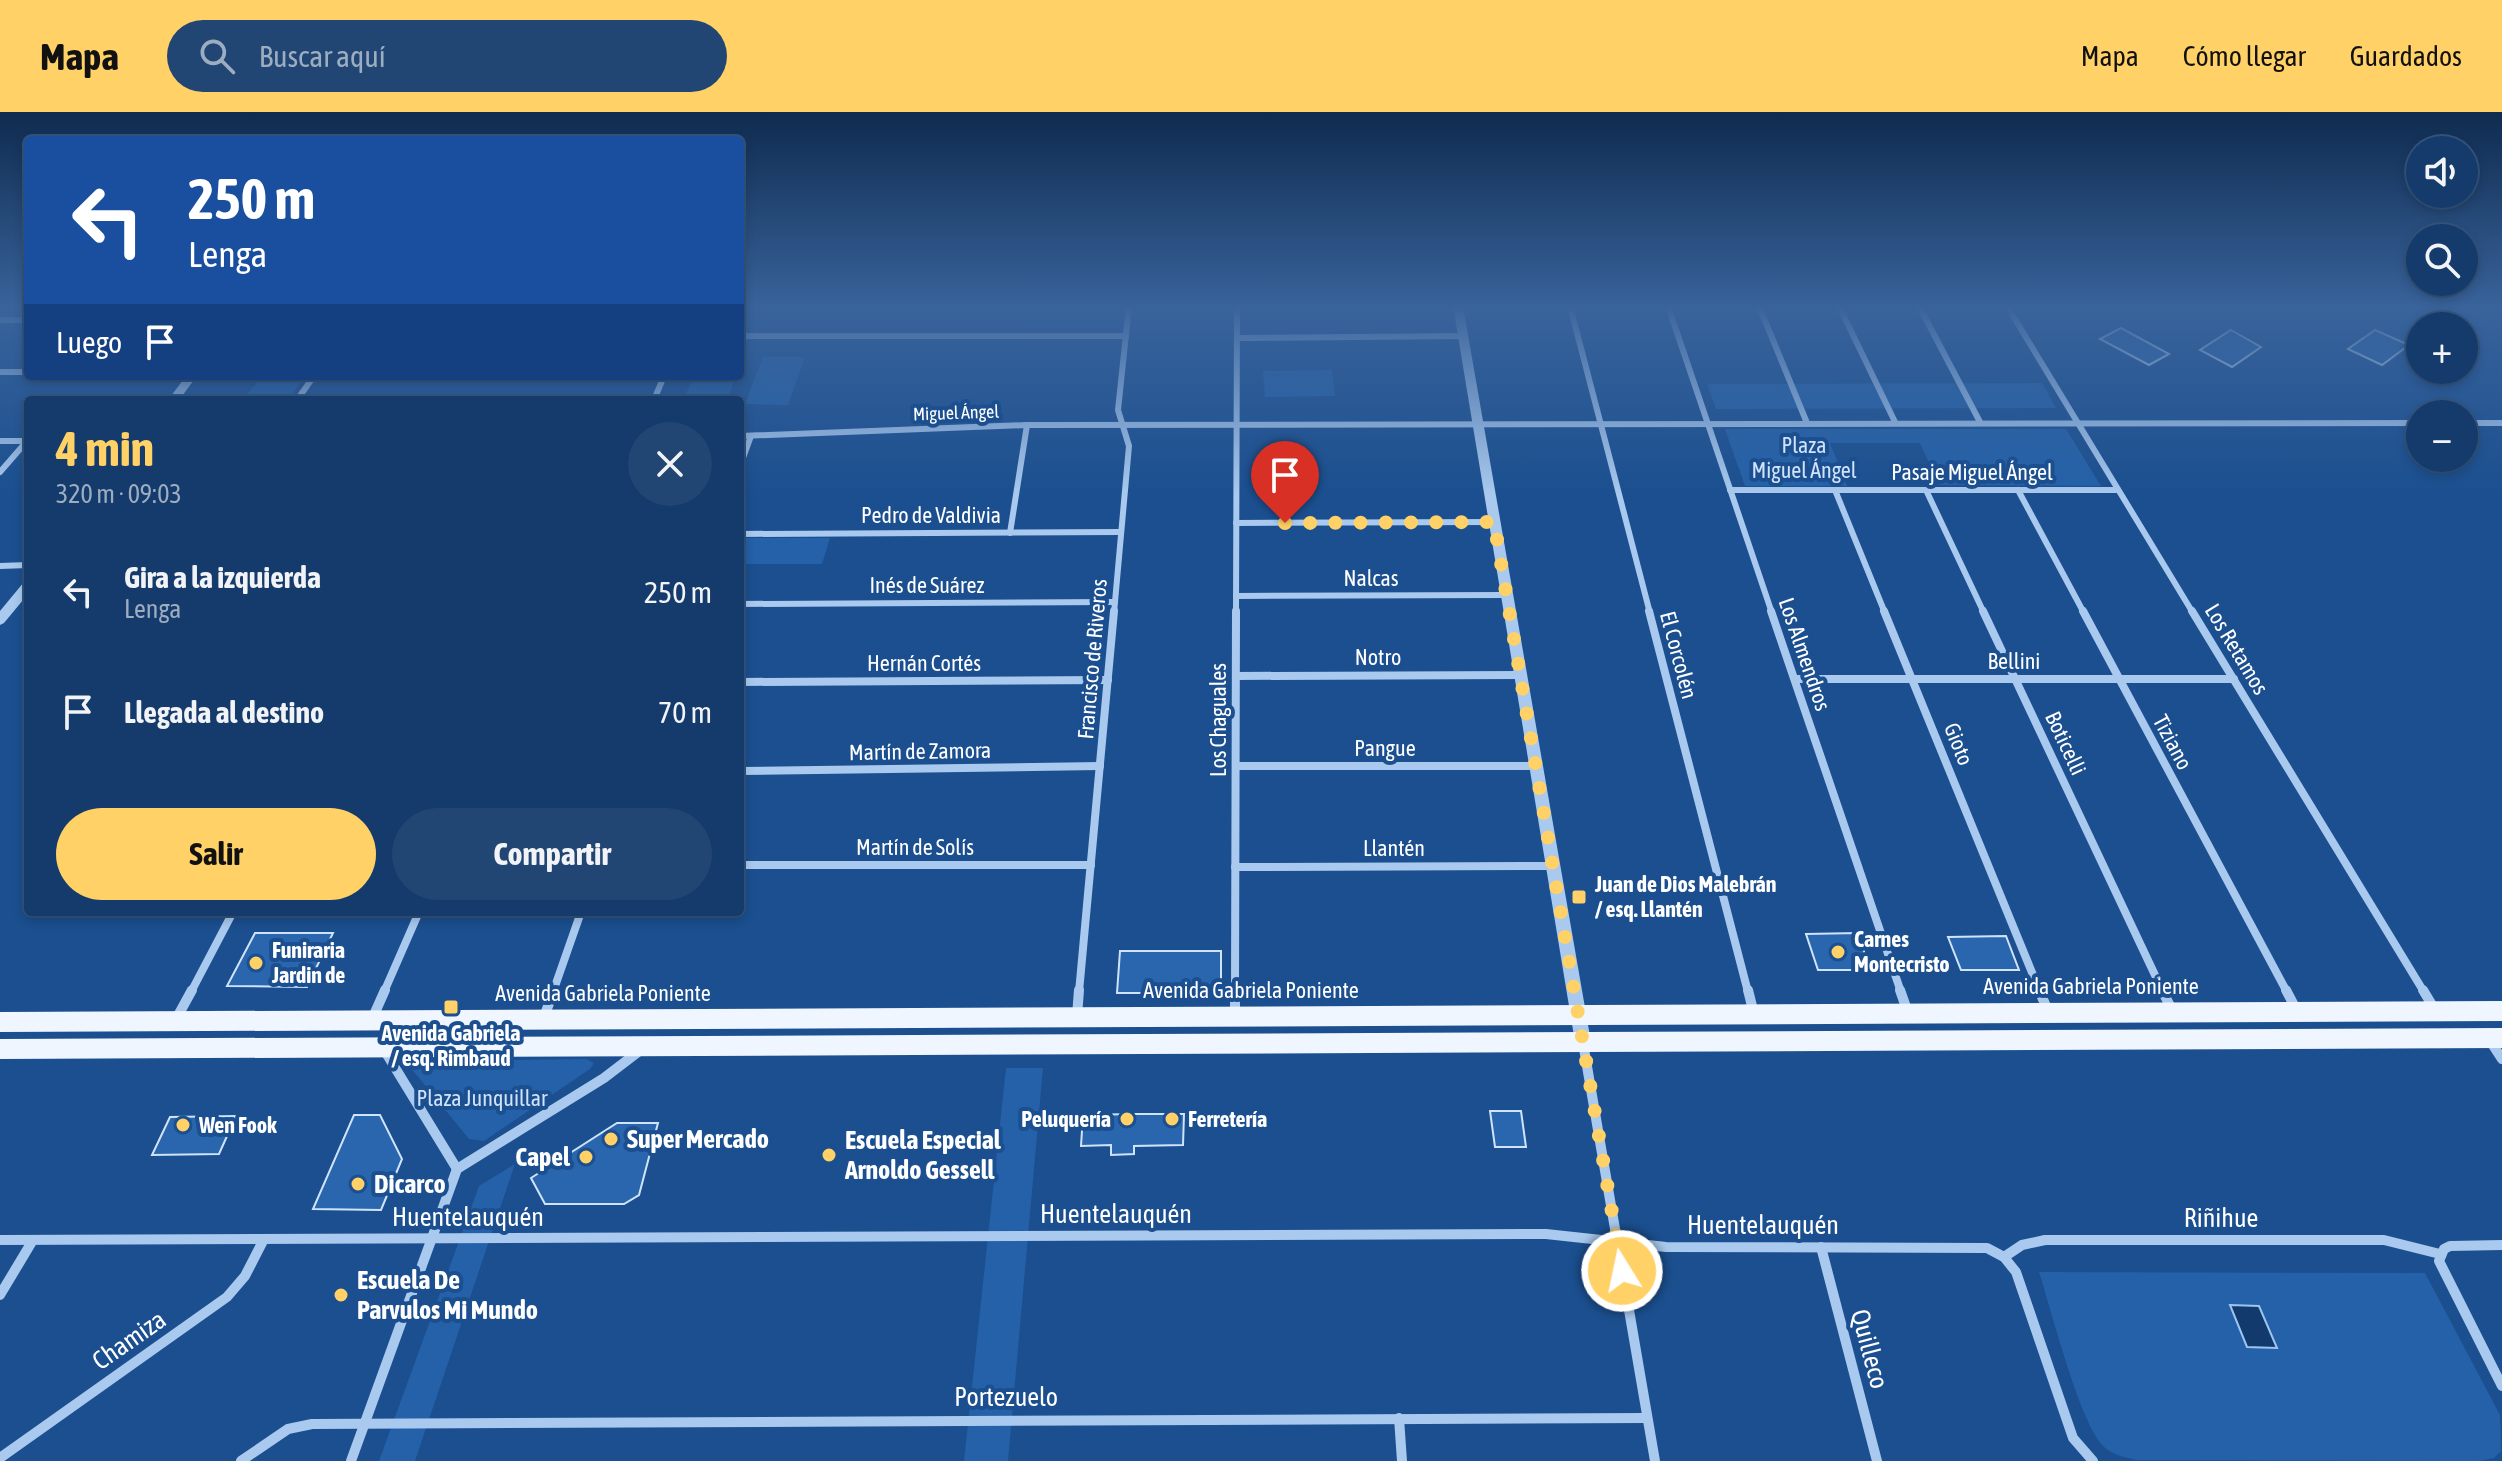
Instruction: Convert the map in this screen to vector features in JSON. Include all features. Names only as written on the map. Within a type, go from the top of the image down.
[{"type":"main road","name":"Avenida Gabriela Poniente","points":[[0,1022],[2502,1011]]},
{"type":"main road","points":[[0,1049],[2496,1038]]},
{"type":"street","name":"Francisco de Riveros","points":[[1077,1017],[1130,441],[1118,410],[1122,369]]},
{"type":"street","name":"Los Chaguales","points":[[1235,1016],[1237,369]]},
{"type":"street","points":[[1469,369],[1655,1461]]},
{"type":"street","name":"El Corcolén","points":[[1587,369],[1754,1014]]},
{"type":"street","name":"Los Almendros","points":[[1690,369],[1908,1013]]},
{"type":"street","points":[[1785,369],[1807,423]]},
{"type":"street","points":[[1869,369],[1895,422]]},
{"type":"street","points":[[1952,369],[1980,422]]},
{"type":"street","name":"Los Retamos","points":[[2045,369],[2436,1011]]},
{"type":"street","points":[[0,372],[24,372]]},
{"type":"street","points":[[176,396],[189,380]]},
{"type":"street","name":"Miguel Ángel","points":[[744,436],[1027,425],[2406,423]]},
{"type":"street","points":[[2478,423],[2502,423]]},
{"type":"street","points":[[1010,533],[1027,425]]},
{"type":"street","points":[[744,455],[751,436]]},
{"type":"street","points":[[0,441],[24,441]]},
{"type":"street","points":[[0,472],[24,444]]},
{"type":"street","name":"Pasaje Miguel Ángel","points":[[1730,490],[2118,490]]},
{"type":"street","name":"Gioto","points":[[1835,490],[2049,1012]]},
{"type":"street","name":"Boticelli","points":[[1926,490],[2173,1012]]},
{"type":"street","name":"Tiziano","points":[[2018,490],[2297,1011]]},
{"type":"street","points":[[1236,523],[1494,522]]},
{"type":"street","name":"Pedro de Valdivia","points":[[744,534],[1121,532]]},
{"type":"street","points":[[0,566],[24,565]]},
{"type":"street","points":[[0,620],[24,590]]},
{"type":"street","name":"Nalcas","points":[[1236,596],[1506,595]]},
{"type":"street","name":"Inés de Suárez","points":[[744,604],[1115,602]]},
{"type":"street","name":"Notro","points":[[1236,676],[1520,675]]},
{"type":"street","name":"Bellini","points":[[1795,679],[2234,679]]},
{"type":"street","name":"Hernán Cortés","points":[[744,682],[1108,680]]},
{"type":"street","name":"Martín de Zamora","points":[[744,771],[1100,766]]},
{"type":"street","name":"Pangue","points":[[1236,766],[1535,766]]},
{"type":"street","name":"Martín de Solís","points":[[744,865],[1091,865]]},
{"type":"street","name":"Llantén","points":[[1235,867],[1552,866]]},
{"type":"street","points":[[175,1021],[231,916]]},
{"type":"street","points":[[371,1020],[417,916]]},
{"type":"street","points":[[543,1019],[580,916]]},
{"type":"street","points":[[2496,1038],[2502,1059]]},
{"type":"street","points":[[351,1461],[457,1169],[604,1078],[645,1046]]},
{"type":"street","points":[[383,1047],[457,1169]]},
{"type":"street","name":"Huentelauquén","points":[[0,1240],[1546,1234],[1666,1247],[1978,1247],[2004,1257]]},
{"type":"street","name":"Chamiza","points":[[0,1458],[227,1297],[245,1276],[264,1239]]},
{"type":"street","points":[[0,1295],[33,1240]]},
{"type":"street","name":"Riñihue","points":[[2004,1257],[2033,1241],[2061,1240],[2384,1240],[2440,1254]]},
{"type":"street","points":[[2502,1245],[2450,1246],[2440,1254],[2444,1276],[2502,1386]]},
{"type":"street","name":"Quilleco","points":[[1821,1247],[1877,1461]]},
{"type":"street","points":[[2004,1257],[2016,1272],[2073,1438],[2093,1461]]},
{"type":"street","points":[[1399,1418],[1402,1461]]},
{"type":"street","name":"Portezuelo","points":[[241,1461],[277,1434],[300,1425],[365,1423],[1647,1418]]},
{"type":"green space","points":[[758,369],[801,369],[788,405],[745,404]]},
{"type":"green space","points":[[1332,370],[1335,396],[1265,397],[1263,371]]},
{"type":"green space","points":[[259,380],[302,380],[291,396],[246,396]]},
{"type":"green space","points":[[692,380],[734,380],[728,396],[685,396]]},
{"type":"green space","points":[[2042,383],[2056,408],[1716,409],[1707,384]]},
{"type":"green space","name":"Plaza Miguel Ángel","points":[[1725,429],[2066,429],[2101,486],[1939,485],[1920,443],[1830,443],[1847,486],[1745,486]]},
{"type":"green space","points":[[744,538],[830,538],[822,564],[744,564]]},
{"type":"green space","name":"Plaza Junquillar","points":[[586,1059],[594,1063],[590,1069],[484,1141],[469,1139],[410,1067],[417,1061]]},
{"type":"green space","points":[[1006,1068],[1043,1068],[1008,1461],[964,1461]]},
{"type":"green space","points":[[515,1164],[415,1461],[379,1461],[479,1186]]},
{"type":"green space","points":[[2039,1272],[2425,1273],[2500,1415],[2501,1451],[2494,1458],[2480,1461],[2136,1460],[2110,1452],[2094,1433],[2085,1413],[2066,1364]]},
{"type":"shaded area","points":[[2230,1305],[2259,1306],[2277,1348],[2247,1347]]},
{"type":"building","points":[[255,933],[333,933],[307,987],[227,986]]},
{"type":"building","name":"Carnes Montecristo","points":[[1858,933],[1870,970],[1818,970],[1806,934]]},
{"type":"building","points":[[2006,936],[2019,970],[1961,970],[1948,937]]},
{"type":"building","points":[[1120,951],[1221,951],[1221,993],[1117,993]]},
{"type":"building","points":[[1490,1111],[1521,1111],[1526,1147],[1495,1147]]},
{"type":"building","points":[[1184,1114],[1183,1145],[1134,1146],[1134,1154],[1111,1155],[1111,1145],[1081,1146],[1083,1115]]},
{"type":"building","name":"Dicarco","points":[[354,1115],[380,1115],[402,1159],[381,1210],[313,1209]]},
{"type":"building","points":[[236,1116],[219,1154],[152,1155],[170,1117]]},
{"type":"building","points":[[617,1123],[658,1123],[639,1195],[624,1204],[545,1204],[531,1178]]},
{"type":"place","name":"Juan de Dios Malebrán / esq. Llantén","points":[[1579,897]]},
{"type":"place","name":"Carnes Montecristo","points":[[1838,952]]},
{"type":"place","name":"Funiraria Jardin de","points":[[256,963]]},
{"type":"place","name":"Avenida Gabriela / esq. Rimbaud","points":[[451,1007]]},
{"type":"place","name":"Peluquería","points":[[1127,1119]]},
{"type":"place","name":"Ferretería","points":[[1172,1119]]},
{"type":"place","name":"Wen Fook","points":[[183,1125]]},
{"type":"place","name":"Super Mercado","points":[[611,1139]]},
{"type":"place","name":"Escuela Especial Arnoldo Gessell","points":[[829,1155]]},
{"type":"place","name":"Capel","points":[[586,1157]]},
{"type":"place","name":"Dicarco","points":[[358,1184]]},
{"type":"place","name":"Escuela De Parvulos Mi Mundo","points":[[341,1295]]},
{"type":"route","points":[[1285,523],[1494,522],[1622,1271]]}]
